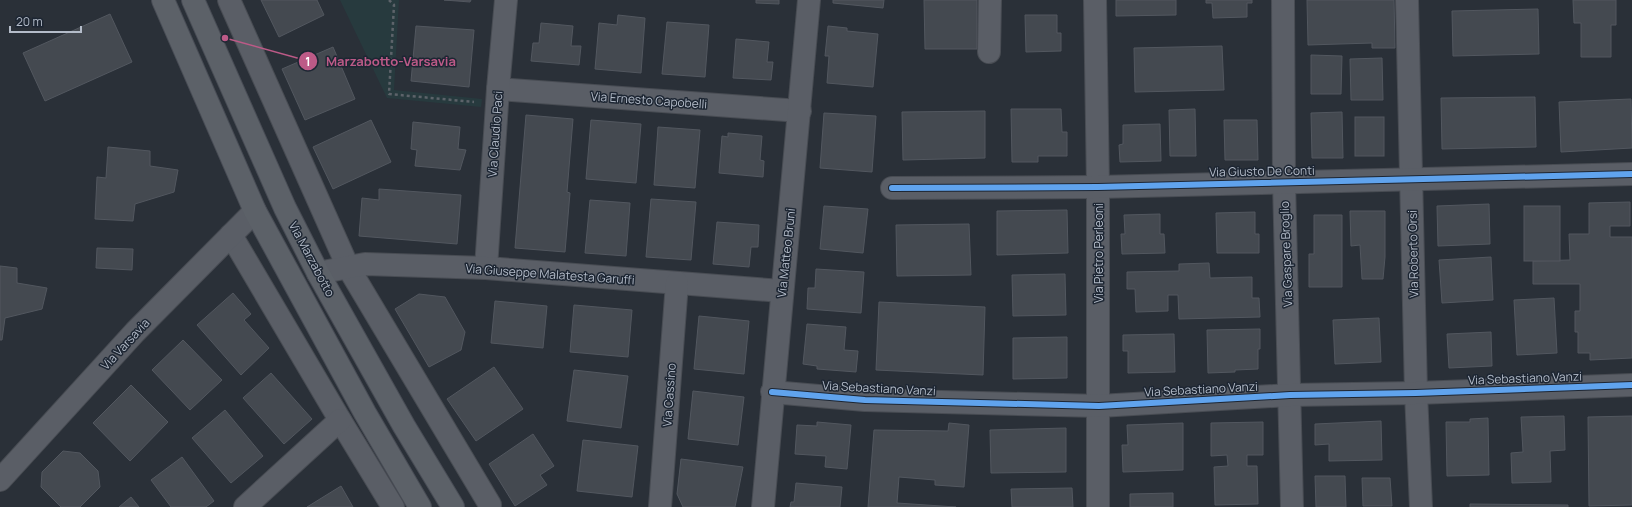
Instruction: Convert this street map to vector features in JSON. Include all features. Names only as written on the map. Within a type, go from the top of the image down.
[{"type":"main road","points":[[163,0],[255,211],[365,413],[420,507]]},
{"type":"main road","name":"Via Marzabotto","points":[[193,0],[285,208],[318,273],[404,426],[453,507]]},
{"type":"street","points":[[230,0],[348,267],[490,505]]},
{"type":"street","name":"Via Claudio Paci","points":[[486,268],[497,97],[506,0]]},
{"type":"street","name":"Via Matteo Bruni","points":[[763,507],[772,392],[800,111],[809,0]]},
{"type":"street","points":[[989,52],[990,0]]},
{"type":"street","name":"Via Pietro Perleoni","points":[[1095,0],[1098,186],[1098,507]]},
{"type":"street","name":"Via Gaspare Broglio","points":[[1283,0],[1284,182],[1292,507]]},
{"type":"street","name":"Via Roberto Orsi","points":[[1407,0],[1416,393],[1421,507]]},
{"type":"street","name":"Via Ernesto Capobelli","points":[[497,97],[800,111]]},
{"type":"street","name":"Via Giusto De Conti","points":[[892,188],[1098,186],[1632,174]]},
{"type":"street","name":"Via Varsavia","points":[[0,480],[135,332],[255,211]]},
{"type":"street","points":[[231,235],[393,507]]},
{"type":"street","name":"Via Giuseppe Malatesta Garuffi","points":[[318,273],[365,264],[486,268],[782,291]]},
{"type":"street","name":"Via Cassino","points":[[660,507],[677,283]]},
{"type":"street","name":"Via Sebastiano Vanzi","points":[[772,392],[865,400],[1099,406],[1290,394],[1416,393],[1632,385]]},
{"type":"street","points":[[245,507],[340,420]]},
{"type":"path","points":[[389,0],[394,5],[389,94],[497,97]]},
{"type":"green space","points":[[340,0],[399,0],[394,90],[482,99],[481,107],[387,98]]},
{"type":"building","points":[[261,0],[317,0],[324,15],[279,37]]},
{"type":"building","points":[[444,0],[471,0],[470,2]]},
{"type":"building","points":[[756,0],[779,0],[779,4],[756,3]]},
{"type":"building","points":[[833,0],[884,0],[883,8],[833,3]]},
{"type":"building","points":[[924,0],[977,0],[977,49],[925,49]]},
{"type":"building","points":[[1116,0],[1176,0],[1176,15],[1116,16]]},
{"type":"building","points":[[1206,0],[1252,0],[1252,3],[1247,3],[1247,17],[1213,18],[1212,3],[1206,3]]},
{"type":"building","points":[[1307,0],[1394,0],[1395,48],[1372,48],[1372,43],[1308,45]]},
{"type":"building","points":[[1573,0],[1616,0],[1616,25],[1611,25],[1611,57],[1581,57],[1581,23],[1574,23]]},
{"type":"building","points":[[1538,9],[1539,54],[1453,56],[1452,11]]},
{"type":"building","points":[[110,14],[132,62],[45,101],[23,53]]},
{"type":"building","points":[[618,15],[645,18],[641,73],[595,69],[599,23],[617,25]]},
{"type":"building","points":[[1025,15],[1057,15],[1057,33],[1061,33],[1061,51],[1026,52]]},
{"type":"building","points":[[667,22],[709,25],[705,77],[662,74]]},
{"type":"building","points":[[541,23],[573,26],[571,46],[581,46],[579,65],[531,61],[533,43],[539,43]]},
{"type":"building","points":[[416,26],[474,30],[469,87],[411,81]]},
{"type":"building","points":[[828,26],[847,28],[847,31],[878,34],[873,87],[827,83],[829,56],[825,56]]},
{"type":"building","points":[[736,39],[769,42],[767,62],[773,62],[771,80],[733,78]]},
{"type":"building","points":[[1222,46],[1224,90],[1135,92],[1134,48]]},
{"type":"building","points":[[333,47],[355,99],[305,120],[282,69]]},
{"type":"building","points":[[1311,55],[1342,56],[1341,94],[1311,94]]},
{"type":"building","points":[[1382,58],[1383,100],[1351,100],[1350,59]]},
{"type":"building","points":[[1535,97],[1536,147],[1442,149],[1441,98]]},
{"type":"building","points":[[1631,99],[1632,148],[1561,152],[1559,102]]},
{"type":"building","points":[[1011,109],[1061,109],[1062,132],[1067,132],[1067,156],[1038,156],[1038,162],[1012,162]]},
{"type":"building","points":[[1195,109],[1196,156],[1170,156],[1169,110]]},
{"type":"building","points":[[985,111],[985,158],[903,160],[902,112]]},
{"type":"building","points":[[1342,112],[1343,158],[1312,158],[1311,113]]},
{"type":"building","points":[[824,113],[876,116],[872,172],[820,168]]},
{"type":"building","points":[[526,115],[573,119],[567,192],[570,193],[565,252],[515,248]]},
{"type":"building","points":[[1355,117],[1384,117],[1384,156],[1355,156]]},
{"type":"building","points":[[371,120],[391,162],[333,189],[313,147]]},
{"type":"building","points":[[591,120],[641,124],[636,183],[586,179]]},
{"type":"building","points":[[1224,120],[1257,120],[1258,160],[1225,160]]},
{"type":"building","points":[[413,122],[460,127],[458,149],[466,150],[460,170],[415,166],[417,150],[411,149]]},
{"type":"building","points":[[1160,124],[1161,161],[1120,162],[1119,145],[1123,144],[1123,125]]},
{"type":"building","points":[[658,127],[700,130],[695,188],[654,185]]},
{"type":"building","points":[[728,133],[762,136],[760,160],[764,161],[763,177],[719,173],[722,136],[728,137]]},
{"type":"building","points":[[108,147],[150,151],[150,166],[178,170],[174,192],[135,204],[133,221],[95,219],[97,177],[106,178]]},
{"type":"building","points":[[379,189],[461,195],[457,244],[359,236],[362,198],[379,200]]},
{"type":"building","points":[[651,199],[696,202],[691,260],[646,257]]},
{"type":"building","points":[[590,200],[630,203],[626,256],[585,253]]},
{"type":"building","points":[[1630,202],[1630,226],[1610,226],[1610,237],[1632,237],[1632,358],[1590,360],[1590,353],[1578,353],[1578,332],[1575,332],[1575,311],[1580,311],[1580,284],[1533,284],[1533,261],[1570,260],[1569,234],[1589,234],[1589,203]]},
{"type":"building","points":[[1489,204],[1490,244],[1438,246],[1437,206]]},
{"type":"building","points":[[824,206],[868,209],[863,253],[820,249]]},
{"type":"building","points":[[1524,206],[1560,206],[1560,261],[1524,261]]},
{"type":"building","points":[[1067,210],[1068,253],[997,255],[997,211]]},
{"type":"building","points":[[1350,211],[1385,211],[1385,257],[1383,279],[1362,279],[1360,245],[1351,246]]},
{"type":"building","points":[[1255,212],[1255,234],[1259,234],[1259,253],[1217,253],[1216,213]]},
{"type":"building","points":[[1160,214],[1160,234],[1164,234],[1165,253],[1122,254],[1121,234],[1125,234],[1124,215]]},
{"type":"building","points":[[1314,215],[1342,215],[1342,287],[1309,287],[1309,254],[1314,254]]},
{"type":"building","points":[[717,222],[759,225],[758,247],[751,247],[749,267],[713,264]]},
{"type":"building","points":[[969,224],[971,275],[897,276],[896,225]]},
{"type":"building","points":[[97,248],[133,249],[132,270],[96,268]]},
{"type":"building","points":[[1491,257],[1493,300],[1442,303],[1439,260]]},
{"type":"building","points":[[1209,263],[1210,278],[1252,277],[1252,298],[1259,298],[1260,317],[1179,319],[1178,295],[1168,295],[1168,311],[1136,312],[1135,289],[1127,289],[1127,272],[1179,271],[1179,264]]},
{"type":"building","points":[[0,266],[17,268],[17,283],[47,288],[42,309],[5,318],[2,340],[0,340]]},
{"type":"building","points":[[816,269],[864,272],[861,313],[807,309],[808,288],[815,288]]},
{"type":"building","points":[[1065,274],[1066,315],[1013,316],[1012,275]]},
{"type":"building","points":[[233,293],[251,314],[244,320],[269,348],[241,375],[197,325]]},
{"type":"building","points":[[419,294],[445,297],[465,332],[461,350],[429,367],[395,309]]},
{"type":"building","points":[[1554,298],[1557,353],[1517,355],[1514,300]]},
{"type":"building","points":[[495,301],[547,306],[543,348],[491,343]]},
{"type":"building","points":[[879,302],[985,307],[983,375],[876,370]]},
{"type":"building","points":[[574,305],[632,310],[628,357],[570,352]]},
{"type":"building","points":[[699,316],[749,321],[744,374],[694,369]]},
{"type":"building","points":[[1379,318],[1381,362],[1335,364],[1333,320]]},
{"type":"building","points":[[807,324],[846,327],[844,350],[858,351],[856,372],[817,369],[817,366],[803,364]]},
{"type":"building","points":[[1260,329],[1258,369],[1208,373],[1207,330]]},
{"type":"building","points":[[1491,332],[1492,366],[1449,368],[1447,334]]},
{"type":"building","points":[[1174,334],[1175,372],[1128,373],[1128,351],[1123,351],[1123,335]]},
{"type":"building","points":[[1067,337],[1067,378],[1013,379],[1013,338]]},
{"type":"building","points":[[183,340],[222,380],[190,410],[152,370]]},
{"type":"building","points":[[494,367],[523,409],[476,441],[447,399]]},
{"type":"building","points":[[574,370],[628,376],[621,428],[567,421]]},
{"type":"building","points":[[271,373],[312,419],[284,444],[243,398]]},
{"type":"building","points":[[131,385],[168,422],[130,461],[93,423]]},
{"type":"building","points":[[693,391],[744,397],[738,445],[688,439]]},
{"type":"building","points":[[225,410],[263,456],[231,483],[192,438]]},
{"type":"building","points":[[1564,416],[1565,450],[1550,451],[1551,482],[1512,483],[1511,453],[1523,452],[1521,417]]},
{"type":"building","points":[[1632,416],[1632,505],[1589,506],[1588,417]]},
{"type":"building","points":[[1488,418],[1489,475],[1447,476],[1446,422],[1470,422],[1470,419]]},
{"type":"building","points":[[1381,421],[1382,460],[1329,461],[1329,444],[1315,445],[1315,424]]},
{"type":"building","points":[[817,422],[851,425],[847,469],[825,467],[826,456],[795,454],[797,425],[817,426]]},
{"type":"building","points":[[1263,422],[1263,455],[1247,455],[1247,466],[1257,466],[1258,504],[1215,505],[1214,467],[1228,466],[1227,455],[1211,456],[1211,423]]},
{"type":"building","points":[[949,423],[969,425],[964,487],[935,485],[935,480],[899,477],[897,503],[956,507],[868,507],[874,430],[948,431]]},
{"type":"building","points":[[1183,423],[1183,470],[1123,472],[1122,445],[1128,445],[1127,425]]},
{"type":"building","points":[[1066,428],[1066,472],[991,473],[990,430]]},
{"type":"building","points":[[533,434],[554,466],[540,475],[547,485],[515,506],[489,464]]},
{"type":"building","points":[[583,440],[638,446],[632,497],[577,491]]},
{"type":"building","points":[[63,451],[80,453],[98,471],[100,487],[80,507],[61,507],[41,487],[42,472]]},
{"type":"building","points":[[182,457],[214,501],[206,507],[171,507],[151,480]]},
{"type":"building","points":[[681,459],[743,467],[735,507],[683,507],[677,494]]},
{"type":"building","points":[[1315,476],[1345,476],[1346,507],[1316,507]]},
{"type":"building","points":[[1362,478],[1390,478],[1392,506],[1363,506]]},
{"type":"building","points":[[796,483],[842,487],[840,507],[790,507],[791,502],[794,502]]},
{"type":"building","points":[[341,486],[353,507],[307,507]]},
{"type":"building","points":[[1072,488],[1073,507],[1012,507],[1011,489]]},
{"type":"building","points":[[1173,493],[1173,507],[1130,507],[1130,494]]},
{"type":"building","points":[[131,497],[139,507],[119,507]]},
{"type":"building","points":[[1470,504],[1568,505],[1568,507],[1470,507]]},
{"type":"cycle path","points":[[892,188],[1098,187],[1632,174]]},
{"type":"cycle path","points":[[772,392],[865,400],[1099,406],[1290,395],[1416,393],[1632,385]]},
{"type":"place","name":"Marzabotto-Varsavia","points":[[225,38]]}]
